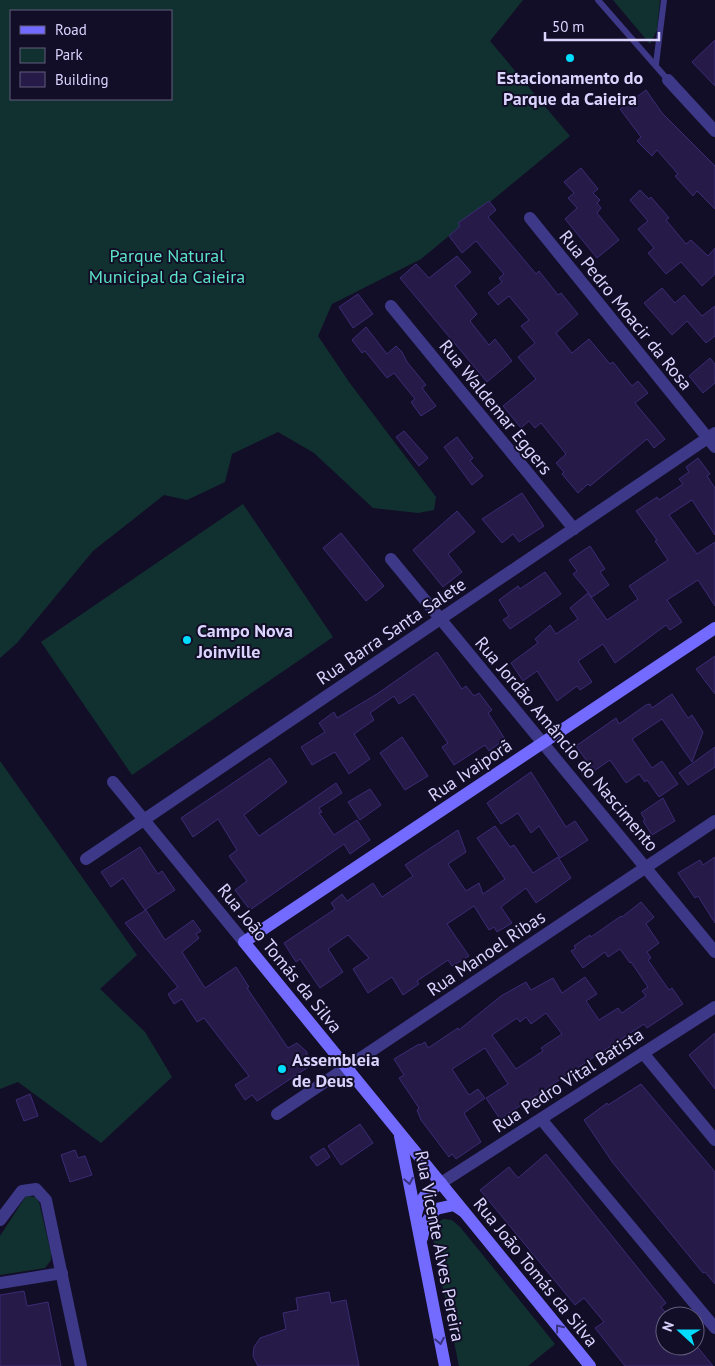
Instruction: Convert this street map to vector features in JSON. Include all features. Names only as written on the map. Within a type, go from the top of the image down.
[{"type":"street","points":[[668,80],[715,131]]},
{"type":"street","name":"Rua Pedro Moacir da Rosa","points":[[530,218],[713,439]]},
{"type":"street","name":"Rua Waldemar Eggers","points":[[391,306],[574,529]]},
{"type":"street","name":"Rua Barra Santa Salete","points":[[86,858],[574,529],[713,439]]},
{"type":"street","name":"Rua Jordão Amâncio do Nascimento","points":[[391,559],[715,952]]},
{"type":"street","name":"Rua Ivaiporã","points":[[244,942],[715,628]]},
{"type":"street","name":"Rua João Tomás da Silva","points":[[113,782],[590,1366]]},
{"type":"street","name":"Rua Manoel Ribas","points":[[277,1114],[715,821]]},
{"type":"street","name":"Rua Pedro Vital Batista","points":[[441,1183],[715,1007]]},
{"type":"street","points":[[643,1053],[715,1140]]},
{"type":"street","points":[[540,1119],[715,1328]]},
{"type":"street","name":"Rua Vicente Alves Pereira","points":[[400,1133],[445,1366]]},
{"type":"street","points":[[416,1216],[418,1205],[424,1195],[441,1183]]},
{"type":"street","points":[[0,1220],[22,1191],[36,1189],[42,1194],[48,1206],[81,1366]]},
{"type":"street","points":[[422,1246],[422,1233],[425,1224],[436,1209],[454,1205],[465,1213]]},
{"type":"street","points":[[0,1283],[62,1273]]},
{"type":"lane","points":[[598,0],[656,64],[668,80]]},
{"type":"lane","points":[[656,64],[664,0]]},
{"type":"green space","name":"Parque Natural Municipal da Caieira","points":[[0,0],[523,0],[490,41],[570,136],[421,259],[332,304],[318,336],[349,382],[436,497],[434,510],[418,513],[373,508],[314,453],[278,432],[232,454],[225,482],[187,500],[164,495],[93,551],[17,643],[0,658]]},
{"type":"green space","points":[[613,0],[660,0],[657,30],[650,44]]},
{"type":"green space","name":"Campo Nova Joinville","points":[[243,504],[333,637],[132,775],[41,642]]},
{"type":"green space","points":[[0,761],[137,955],[100,989],[145,1032],[172,1077],[101,1143],[18,1082],[0,1089]]},
{"type":"green space","points":[[26,1196],[36,1197],[39,1202],[51,1260],[45,1268],[0,1275],[0,1236]]},
{"type":"green space","points":[[443,1219],[452,1220],[460,1227],[555,1344],[528,1366],[459,1366],[432,1234],[435,1225]]},
{"type":"building","points":[[715,40],[715,86],[692,62]]},
{"type":"building","points":[[646,90],[662,113],[715,166],[715,209],[697,191],[693,196],[675,176],[678,174],[657,150],[652,156],[637,141],[641,137],[620,109]]},
{"type":"building","points":[[581,168],[598,189],[593,193],[600,200],[597,203],[601,208],[597,213],[619,240],[597,258],[565,219],[577,208],[568,198],[574,193],[564,182]]},
{"type":"building","points":[[640,190],[649,199],[651,197],[669,218],[666,220],[686,244],[691,240],[708,256],[715,248],[715,274],[702,286],[681,262],[666,274],[648,253],[654,248],[638,229],[648,221],[630,200]]},
{"type":"building","points":[[489,201],[496,210],[488,217],[536,274],[539,271],[558,295],[561,293],[578,314],[556,333],[572,353],[589,339],[610,364],[613,362],[632,386],[638,381],[648,393],[635,403],[665,439],[654,448],[647,439],[590,486],[588,484],[578,493],[562,474],[564,472],[556,463],[566,454],[541,423],[535,428],[529,421],[521,428],[503,406],[536,379],[518,357],[535,343],[521,326],[529,320],[509,296],[498,305],[488,293],[502,282],[499,278],[504,274],[476,241],[462,253],[449,236],[460,226],[458,223]]},
{"type":"building","points":[[457,256],[471,272],[455,286],[477,314],[470,321],[489,345],[495,339],[512,361],[487,382],[400,278],[416,264],[429,278]]},
{"type":"building","points":[[662,288],[675,303],[684,295],[702,316],[715,306],[715,336],[706,343],[687,321],[672,335],[644,303]]},
{"type":"building","points":[[358,294],[373,314],[353,328],[339,307]]},
{"type":"building","points":[[366,327],[387,354],[396,346],[402,352],[407,362],[426,385],[422,388],[436,406],[421,416],[411,402],[415,399],[394,373],[387,378],[365,351],[362,353],[352,340]]},
{"type":"building","points":[[710,358],[715,364],[715,383],[703,393],[689,376]]},
{"type":"building","points":[[404,431],[428,458],[419,466],[396,437]]},
{"type":"building","points":[[457,437],[473,458],[470,461],[483,476],[472,485],[444,447]]},
{"type":"building","points":[[698,458],[710,474],[707,476],[715,488],[715,535],[692,500],[669,515],[697,554],[715,542],[715,606],[698,580],[667,600],[682,622],[670,630],[666,625],[615,663],[603,644],[578,661],[592,682],[580,690],[577,686],[557,701],[537,671],[523,681],[511,663],[538,643],[535,639],[550,625],[556,634],[578,619],[570,608],[588,593],[607,620],[638,599],[629,586],[668,560],[655,541],[657,540],[636,511],[657,497],[659,500],[683,484],[679,479],[689,472],[686,467]]},
{"type":"building","points":[[522,493],[544,526],[519,542],[513,534],[502,543],[482,519]]},
{"type":"building","points":[[457,511],[475,532],[448,554],[462,572],[443,587],[413,550]]},
{"type":"building","points":[[341,533],[384,586],[366,601],[323,548]]},
{"type":"building","points":[[590,546],[605,569],[600,572],[609,585],[592,597],[573,574],[577,571],[569,560]]},
{"type":"building","points":[[545,572],[561,594],[510,629],[503,620],[509,616],[499,600],[518,586],[520,589]]},
{"type":"building","points":[[437,652],[462,689],[466,686],[474,696],[479,693],[492,710],[488,713],[505,739],[489,751],[485,745],[454,765],[442,747],[448,743],[414,694],[399,704],[394,696],[370,713],[374,720],[354,734],[370,759],[349,774],[335,752],[312,765],[301,747],[325,732],[319,723],[334,712],[337,718],[377,694]]},
{"type":"building","points":[[715,656],[715,694],[696,669]]},
{"type":"building","points":[[672,694],[688,718],[692,715],[703,732],[692,762],[662,719],[632,739],[652,768],[662,761],[678,784],[659,797],[647,780],[645,782],[639,774],[626,783],[610,760],[594,771],[576,746],[616,718],[619,724],[646,705],[650,704],[652,708]]},
{"type":"building","points":[[402,737],[428,776],[405,790],[380,753]]},
{"type":"building","points":[[715,747],[715,767],[688,785],[679,773]]},
{"type":"building","points":[[270,758],[287,782],[244,815],[259,836],[336,783],[342,793],[319,808],[322,812],[319,813],[334,835],[357,820],[370,840],[350,854],[344,844],[250,910],[235,890],[247,881],[229,856],[237,850],[218,819],[193,837],[181,818]]},
{"type":"building","points":[[531,772],[566,827],[575,821],[588,840],[560,858],[539,826],[531,833],[518,813],[501,824],[487,803]]},
{"type":"building","points":[[370,789],[381,805],[360,820],[348,802]]},
{"type":"building","points":[[663,798],[675,821],[652,835],[643,821],[645,820],[641,813]]},
{"type":"building","points":[[495,826],[510,847],[514,845],[533,873],[558,857],[571,878],[536,903],[526,888],[501,907],[512,923],[497,932],[494,927],[489,930],[474,906],[447,924],[469,956],[452,966],[448,960],[417,981],[419,984],[403,995],[392,977],[368,993],[353,969],[369,958],[348,935],[328,949],[343,972],[320,988],[300,959],[296,962],[284,943],[335,909],[331,903],[342,894],[347,901],[373,883],[382,897],[413,876],[405,865],[458,830],[466,852],[448,864],[466,891],[479,883],[483,894],[505,879],[477,838]]},
{"type":"building","points":[[140,847],[158,874],[162,871],[175,890],[145,910],[123,878],[111,887],[101,872]]},
{"type":"building","points":[[715,857],[715,923],[698,896],[695,898],[678,873],[700,860],[703,865]]},
{"type":"building","points":[[641,902],[654,917],[646,924],[659,943],[647,952],[651,958],[648,960],[669,990],[672,988],[683,1004],[647,1028],[644,1024],[500,1119],[486,1098],[508,1084],[485,1048],[452,1069],[469,1095],[478,1089],[485,1098],[464,1113],[481,1142],[456,1159],[452,1154],[449,1157],[421,1120],[417,1110],[419,1108],[399,1078],[404,1075],[394,1059],[425,1042],[428,1048],[458,1028],[459,1030],[501,996],[526,982],[531,990],[553,978],[562,993],[585,977],[597,994],[586,1001],[599,1020],[618,1008],[622,1013],[646,996],[642,991],[648,987],[631,962],[620,949],[608,957],[605,952],[583,968],[571,951],[576,948],[574,946],[590,935],[591,937]],"holes":[[[546,1013],[562,1034],[541,1048],[543,1051],[516,1069],[492,1035],[517,1018],[520,1022],[526,1017],[531,1024]]]},
{"type":"building","points":[[146,910],[165,940],[193,920],[201,931],[196,934],[199,938],[182,952],[205,988],[236,967],[249,987],[247,988],[288,1048],[297,1043],[307,1052],[307,1057],[313,1064],[257,1101],[252,1095],[245,1100],[235,1085],[249,1076],[204,1018],[197,1022],[182,999],[174,1004],[168,994],[178,987],[125,923]]},
{"type":"building","points":[[715,1033],[715,1089],[689,1055]]},
{"type":"building","points":[[641,1084],[715,1172],[715,1284],[705,1272],[703,1273],[613,1163],[584,1120],[607,1103],[608,1105]]},
{"type":"building","points":[[30,1094],[38,1116],[24,1121],[16,1100]]},
{"type":"building","points":[[360,1124],[373,1143],[341,1165],[328,1146]]},
{"type":"building","points":[[324,1148],[330,1157],[317,1166],[310,1157]]},
{"type":"building","points":[[75,1150],[78,1158],[85,1156],[92,1175],[70,1182],[61,1155]]},
{"type":"building","points":[[546,1154],[666,1303],[662,1306],[655,1306],[655,1356],[705,1356],[713,1366],[625,1366],[595,1328],[604,1322],[584,1298],[575,1305],[480,1190],[509,1167],[518,1178]]},
{"type":"building","points":[[24,1291],[27,1306],[48,1302],[61,1366],[0,1366],[0,1295]]},
{"type":"building","points":[[329,1292],[331,1303],[346,1300],[359,1366],[258,1366],[253,1356],[254,1347],[260,1338],[286,1329],[283,1313],[298,1310],[296,1298]]},
{"type":"place","name":"Estacionamento do Parque da Caieira","points":[[570,58]]},
{"type":"place","name":"Campo Nova Joinville","points":[[187,640]]},
{"type":"place","name":"Assembleia de Deus","points":[[282,1069]]}]
